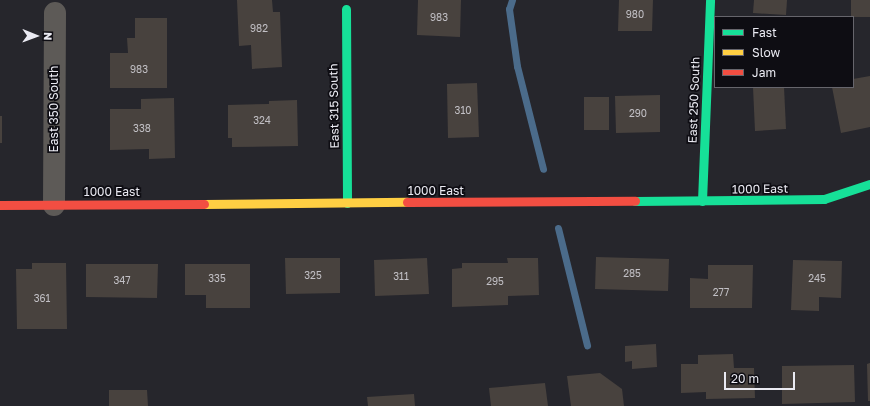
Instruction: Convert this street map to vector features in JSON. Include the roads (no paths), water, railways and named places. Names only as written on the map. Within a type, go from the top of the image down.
[{"type":"street","name":"East 250 South","points":[[702,201],[710,0]]},
{"type":"street","name":"East 315 South","points":[[346,9],[347,203]]},
{"type":"street","name":"East 350 South","points":[[54,205],[55,13]]},
{"type":"street","name":"1000 East","points":[[0,205],[824,199],[870,184]]},
{"type":"waterway","points":[[512,0],[509,9],[517,66],[543,169]]},
{"type":"waterway","points":[[558,228],[587,345]]}]
